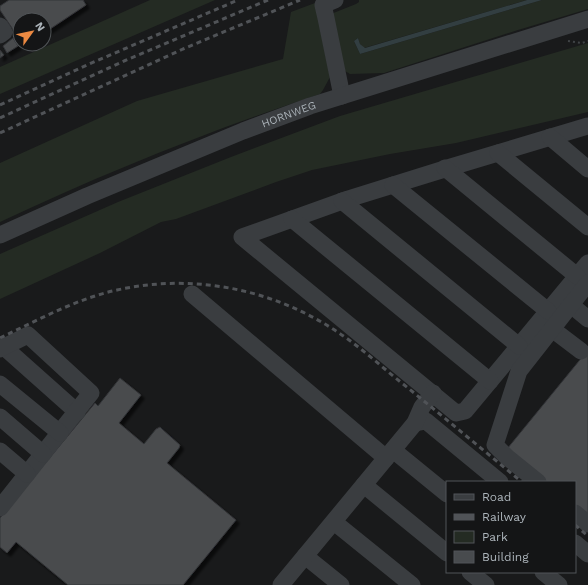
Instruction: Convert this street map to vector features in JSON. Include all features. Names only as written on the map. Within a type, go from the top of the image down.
[{"type":"street","points":[[335,0],[323,5],[342,96]]},
{"type":"street","name":"HORNWEG","points":[[0,235],[87,196],[243,131],[310,106],[588,19]]},
{"type":"street","points":[[0,26],[4,32],[0,35]]},
{"type":"street","points":[[582,280],[548,311],[465,411],[456,412],[242,237],[342,201],[445,168],[588,126]]},
{"type":"street","points":[[550,137],[588,169]]},
{"type":"street","points":[[498,153],[588,227]]},
{"type":"street","points":[[445,168],[582,280]]},
{"type":"street","points":[[393,185],[548,311]]},
{"type":"street","points":[[342,201],[519,346]]},
{"type":"street","points":[[292,219],[490,381]]},
{"type":"street","points":[[537,481],[507,457],[495,445],[519,371],[571,305],[588,263]]},
{"type":"street","points":[[192,294],[390,454],[446,493]]},
{"type":"street","points":[[571,305],[588,319]]},
{"type":"street","points":[[552,328],[581,351]]},
{"type":"street","points":[[0,508],[5,490],[27,474],[92,394],[28,335],[2,348],[77,412]]},
{"type":"street","points":[[0,384],[60,433]]},
{"type":"street","points":[[281,585],[416,423],[422,407],[433,393]]},
{"type":"street","points":[[0,417],[43,454]]},
{"type":"street","points":[[416,423],[426,421],[499,481]]},
{"type":"street","points":[[0,451],[27,474]]},
{"type":"street","points":[[364,485],[446,552]]},
{"type":"street","points":[[576,514],[588,524]]},
{"type":"street","points":[[334,522],[412,585]]},
{"type":"street","points":[[576,544],[588,554]]},
{"type":"street","points":[[305,556],[341,585]]},
{"type":"street","points":[[471,573],[486,585]]},
{"type":"street","points":[[544,573],[559,585]]},
{"type":"path","points":[[564,41],[582,43],[588,41]]},
{"type":"green space","points":[[150,0],[215,0],[0,94],[0,67],[34,52],[52,52],[52,44]]},
{"type":"green space","points":[[359,0],[527,0],[364,48],[360,44],[358,38],[354,41],[360,54],[542,0],[588,0],[588,9],[384,73],[350,74],[345,71],[331,14],[356,4]]},
{"type":"green space","points":[[315,3],[330,77],[320,94],[198,137],[118,169],[0,222],[0,163],[137,101],[283,59],[291,12]]},
{"type":"green space","points":[[588,43],[588,112],[456,143],[390,154],[312,170],[176,219],[161,222],[100,253],[0,299],[0,254],[118,202],[340,116]]},
{"type":"shaded area","points":[[527,0],[542,0],[360,54],[354,41],[358,38],[360,44],[365,48]]},
{"type":"building","points":[[9,0],[83,0],[86,5],[52,28],[52,12],[12,12],[12,28],[0,10],[0,6]]},
{"type":"building","points":[[12,39],[12,50],[7,53],[3,46]]},
{"type":"building","points":[[0,50],[4,55],[0,58]]},
{"type":"building","points":[[588,350],[588,516],[576,506],[576,481],[546,481],[507,449]]},
{"type":"building","points":[[120,378],[141,395],[119,423],[144,444],[156,429],[160,427],[180,445],[167,463],[236,520],[183,585],[68,585],[16,542],[7,553],[0,547],[0,518],[95,403],[98,406]]},
{"type":"railway","points":[[0,105],[87,65],[238,0]]},
{"type":"railway","points":[[0,118],[124,61],[268,0]]},
{"type":"railway","points":[[0,133],[183,49],[300,0]]},
{"type":"railway","points":[[0,338],[72,304],[117,290],[146,285],[175,283],[204,285],[232,289],[260,296],[288,305],[314,318],[348,339],[521,481]]},
{"type":"railway","points":[[576,526],[588,536]]}]
